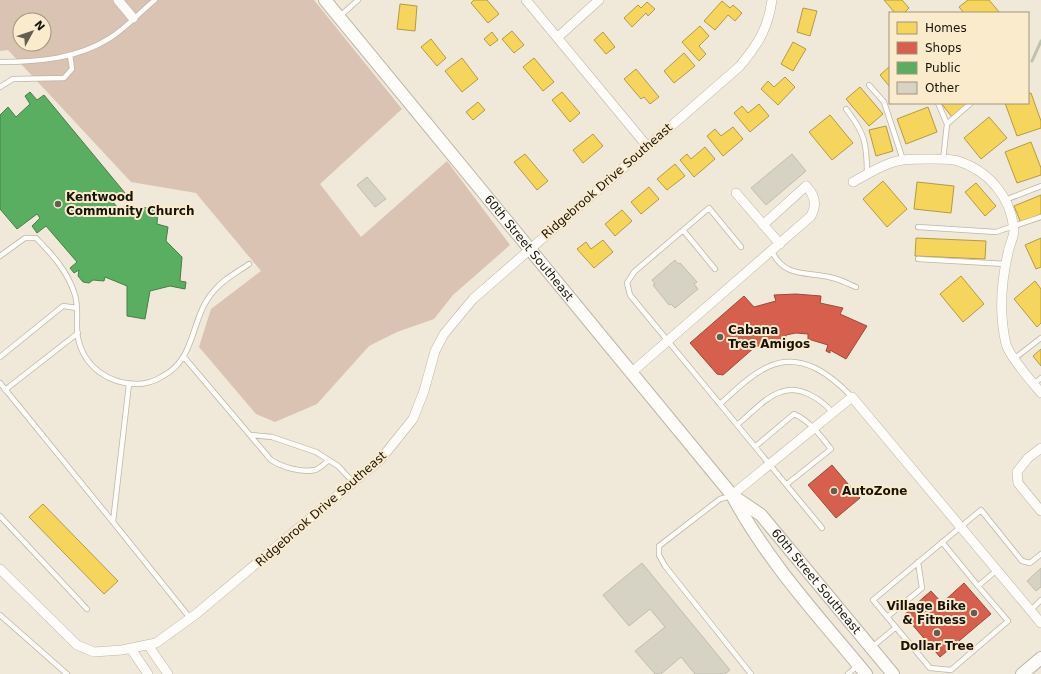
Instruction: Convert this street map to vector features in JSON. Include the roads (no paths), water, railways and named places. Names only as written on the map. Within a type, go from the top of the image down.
[{"type":"main road","name":"60th Street Southeast","points":[[325,0],[632,372],[732,496],[748,525],[862,669]]},
{"type":"main road","name":"60th Street Southeast","points":[[732,496],[760,515],[893,674]]},
{"type":"main road","points":[[820,617],[834,613],[847,618]]},
{"type":"main road","points":[[1022,674],[1041,658]]},
{"type":"street","points":[[118,0],[133,18]]},
{"type":"street","points":[[526,0],[647,146]]},
{"type":"street","points":[[558,38],[599,0]]},
{"type":"street","name":"Ridgebrook Drive Southeast","points":[[1,574],[77,645],[94,652],[131,649],[156,643],[190,618],[380,460],[413,419],[424,391],[435,351],[444,334],[473,299],[740,66],[760,41],[772,0]]},
{"type":"street","points":[[853,182],[877,169],[902,160],[957,160],[986,175],[1000,190],[1010,210],[1014,232],[1006,264],[1001,298],[1002,326],[1007,346],[1015,358],[1037,381],[1041,393]]},
{"type":"street","points":[[632,372],[811,216],[815,209],[814,199],[810,190],[806,186],[763,225]]},
{"type":"street","points":[[736,193],[780,244]]},
{"type":"street","points":[[732,496],[852,397],[1041,623]]},
{"type":"street","points":[[1041,448],[1028,458],[1017,472],[1018,483],[1041,511]]},
{"type":"street","points":[[148,645],[168,674]]},
{"type":"street","points":[[131,649],[148,674]]},
{"type":"lane","points":[[0,62],[39,62],[70,55],[110,38],[155,0]]},
{"type":"lane","points":[[339,17],[358,0]]},
{"type":"lane","points":[[0,87],[13,79],[64,78],[72,69],[70,55]]},
{"type":"lane","points":[[869,85],[884,102],[902,160]]},
{"type":"lane","points":[[938,104],[947,124],[943,160]]},
{"type":"lane","points":[[947,124],[970,104]]},
{"type":"lane","points":[[846,109],[860,126],[867,148],[867,174]]},
{"type":"lane","points":[[1005,200],[1041,186]]},
{"type":"lane","points":[[741,247],[709,208],[634,272],[627,283],[630,295],[669,340],[822,528]]},
{"type":"lane","points":[[918,227],[996,232],[1041,217]]},
{"type":"lane","points":[[683,230],[715,269]]},
{"type":"lane","points":[[0,256],[25,238],[36,238],[65,271],[75,293],[78,337],[85,355],[107,378],[129,384],[143,384],[156,380],[180,364],[192,340],[197,322],[212,292],[223,281],[249,264]]},
{"type":"lane","points":[[772,251],[775,259],[782,267],[801,274],[832,278],[856,287]]},
{"type":"lane","points":[[918,259],[1006,264]]},
{"type":"lane","points":[[0,357],[63,306],[77,308]]},
{"type":"lane","points":[[5,390],[78,332]]},
{"type":"lane","points":[[1015,358],[1041,338]]},
{"type":"lane","points":[[184,357],[271,460],[279,465],[301,470],[316,470],[328,461]]},
{"type":"lane","points":[[720,403],[753,376],[770,366],[793,361],[815,366],[835,378],[852,397]]},
{"type":"lane","points":[[0,383],[190,618]]},
{"type":"lane","points":[[113,522],[129,384]]},
{"type":"lane","points":[[738,424],[766,401],[781,392],[798,391],[813,396],[824,402],[833,413]]},
{"type":"lane","points":[[756,446],[794,414],[803,418],[814,428],[831,449],[787,484]]},
{"type":"lane","points":[[250,435],[272,437],[316,452],[338,466],[354,483]]},
{"type":"lane","points":[[732,496],[720,499],[659,546],[659,555],[664,566],[751,674]]},
{"type":"lane","points":[[942,542],[1008,621],[951,670],[930,668],[873,600],[918,562],[942,542],[961,527],[981,510],[1022,561],[1030,563],[1041,554]]},
{"type":"lane","points":[[0,516],[87,609]]},
{"type":"lane","points":[[887,617],[922,588],[918,562]]},
{"type":"lane","points":[[978,586],[996,570]]},
{"type":"lane","points":[[1031,610],[1041,600]]},
{"type":"lane","points":[[0,615],[67,674]]},
{"type":"lane","points":[[871,647],[895,628]]},
{"type":"lane","points":[[848,674],[862,669]]},
{"type":"waterway","points":[[1032,61],[1041,41]]},
{"type":"place","name":"Kentwood Community Church","points":[[58,204]]},
{"type":"place","name":"Cabana Tres Amigos","points":[[720,337]]},
{"type":"place","name":"AutoZone","points":[[834,491]]},
{"type":"place","name":"Village Bike & Fitness","points":[[974,613]]},
{"type":"place","name":"Dollar Tree","points":[[937,633]]}]
